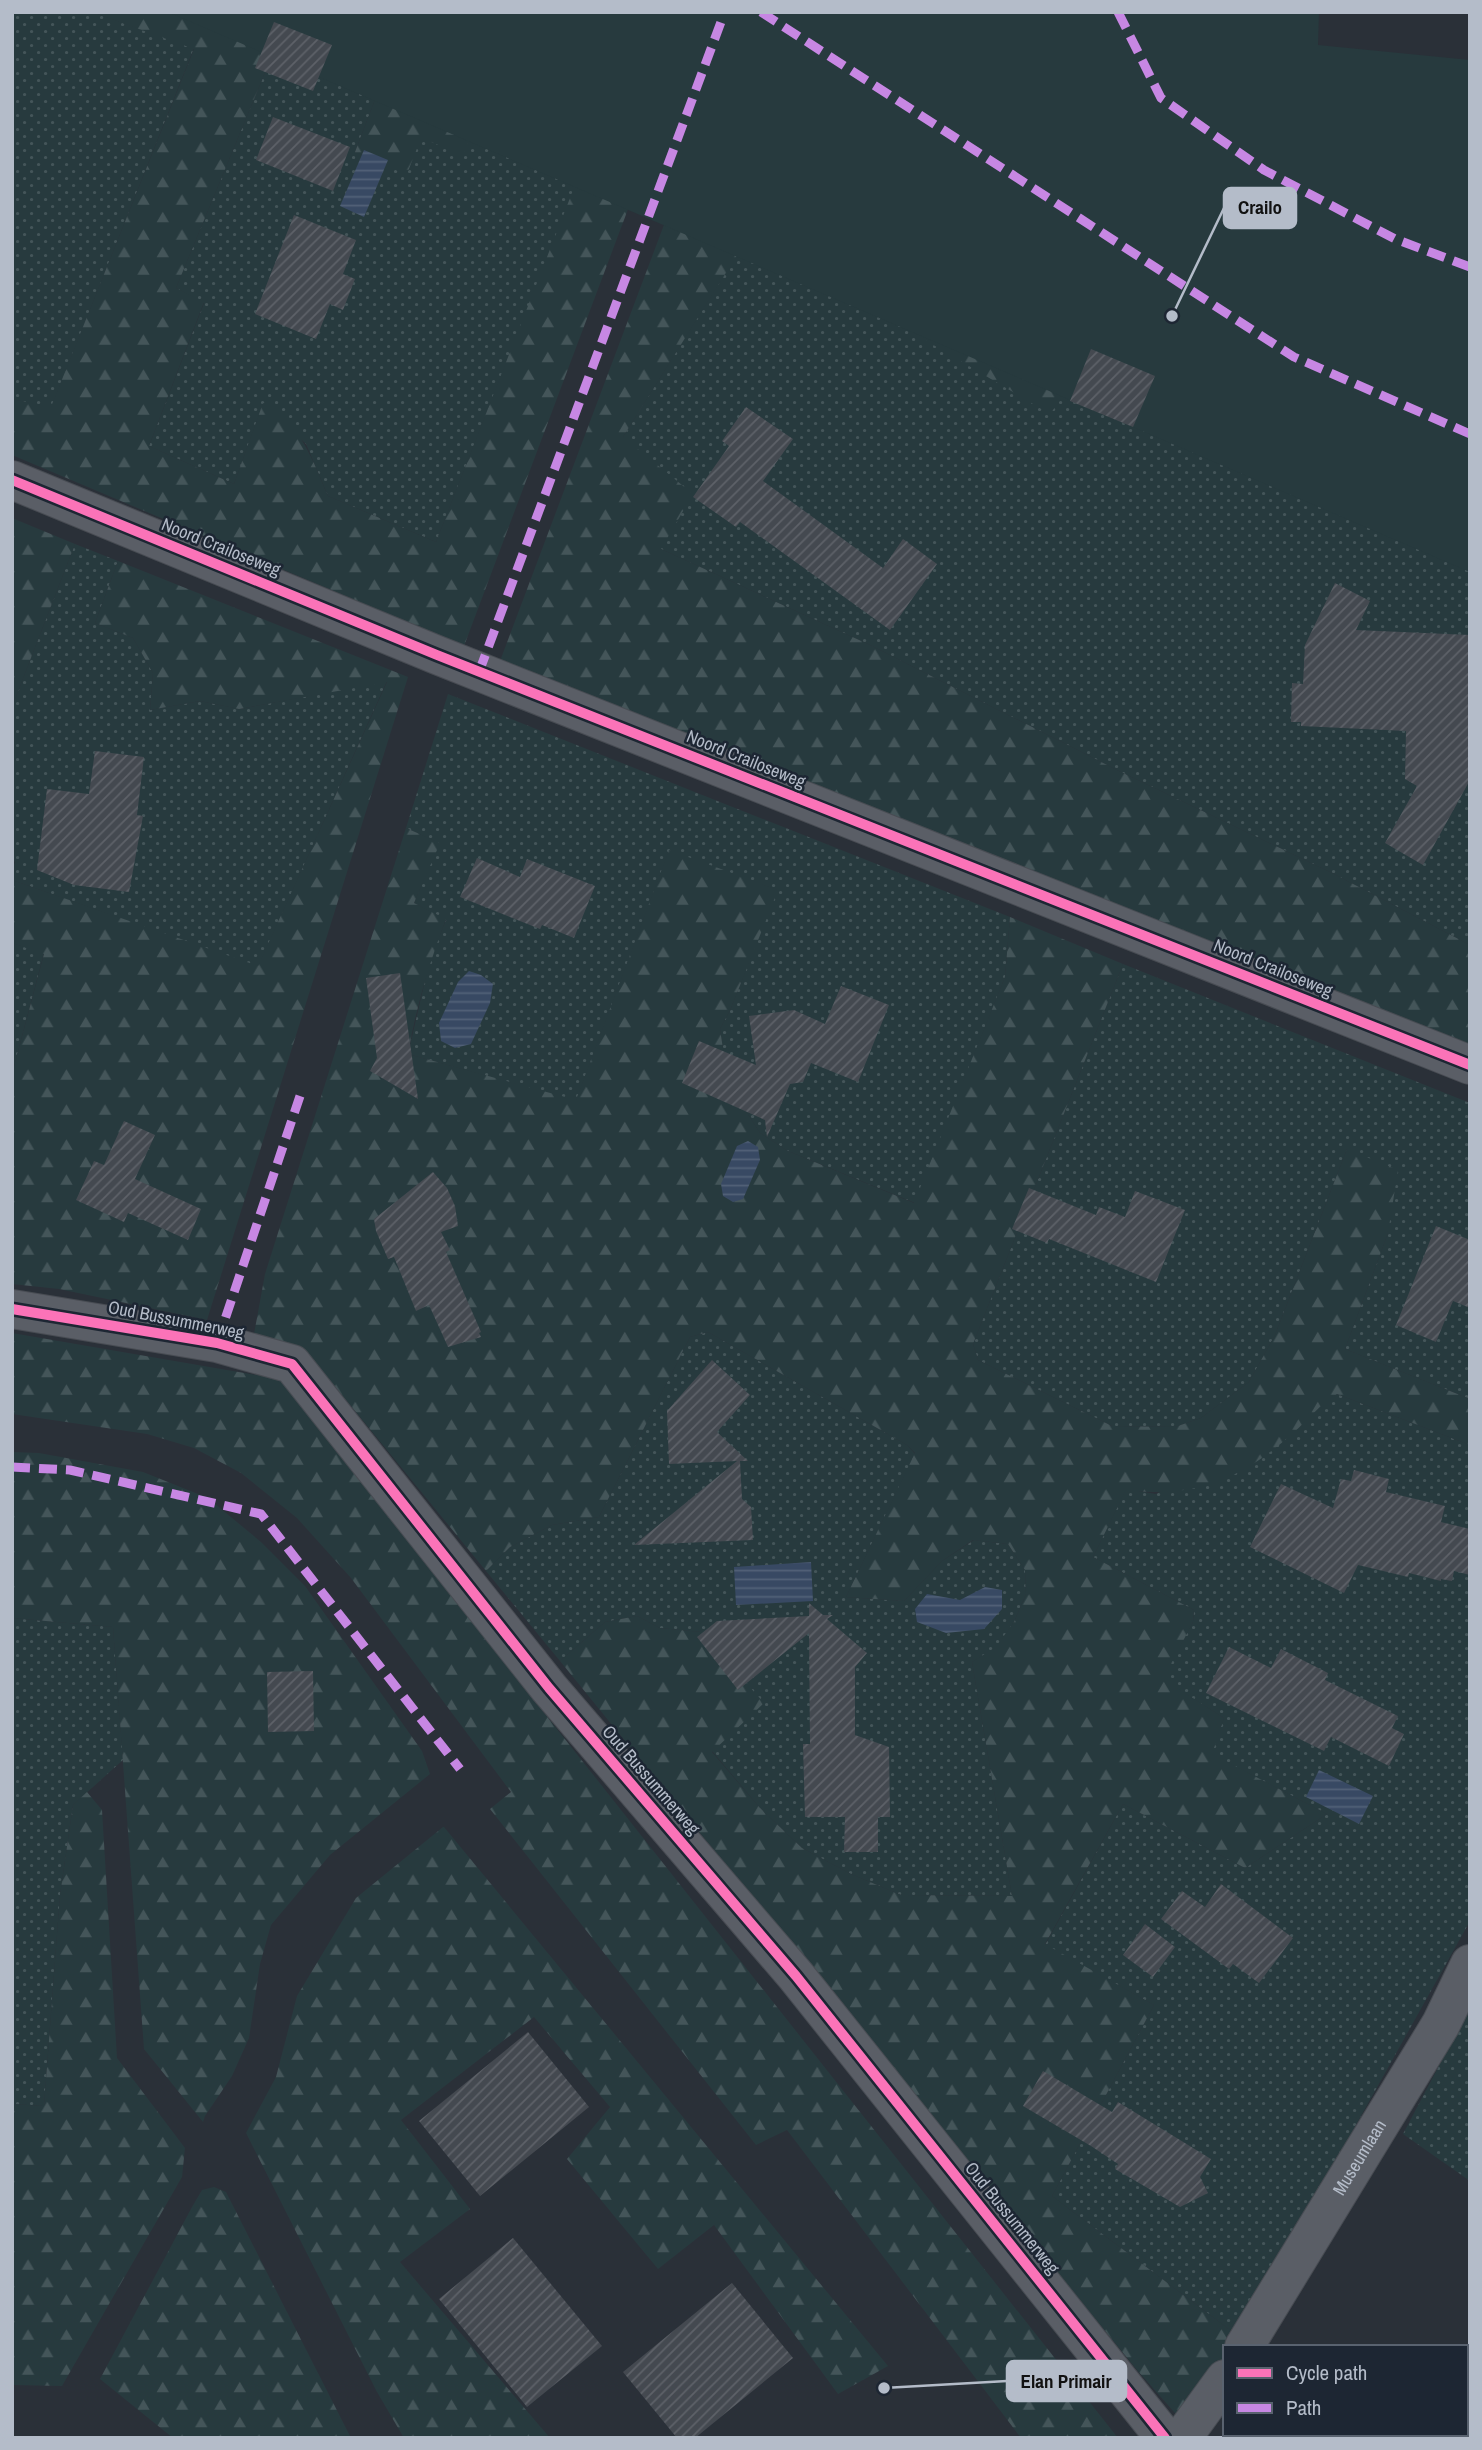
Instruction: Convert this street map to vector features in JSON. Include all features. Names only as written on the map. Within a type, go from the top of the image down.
[{"type":"street","name":"Noord Crailoseweg","points":[[12,481],[437,655],[1470,1065]]},
{"type":"street","name":"Oud Bussummerweg","points":[[12,1309],[217,1343],[292,1364],[549,1688],[796,1976],[1165,2438]]},
{"type":"street","name":"Museumlaan","points":[[1245,2345],[1441,2024],[1470,1964]]},
{"type":"street","points":[[1182,2438],[1223,2382]]},
{"type":"green space","points":[[12,12],[92,12],[194,48],[51,408],[12,399]]},
{"type":"green space","points":[[92,12],[696,12],[666,108],[464,646],[12,455],[12,399],[51,407],[194,49]],"holes":[[[271,58],[384,76],[355,152],[356,160],[357,156],[407,174],[421,138],[463,155],[478,118],[586,157],[436,542],[328,496],[311,456],[296,431],[287,420],[263,403],[234,484],[149,446],[204,302],[176,288]]]},
{"type":"green space","points":[[168,12],[1319,12],[1318,45],[1470,60],[1470,572]]},
{"type":"green space","points":[[271,58],[384,76],[355,152],[357,156],[478,118],[587,157],[436,542],[328,496],[306,444],[263,404],[234,484],[149,446],[204,303],[176,288]]},
{"type":"green space","points":[[703,121],[1083,369],[1050,414],[749,236],[623,437],[693,494],[661,549],[870,645],[1121,772],[1334,874],[1470,945],[1470,1050],[500,661]]},
{"type":"green space","points":[[749,235],[1050,413],[1083,369],[1470,548],[1470,945],[1334,874],[1121,772],[870,645],[661,549],[623,437]]},
{"type":"green space","points":[[12,518],[75,544],[12,707]]},
{"type":"green space","points":[[75,544],[118,561],[95,623],[133,638],[153,673],[150,710],[200,701],[240,709],[387,681],[258,967],[12,880],[15,862],[12,860],[12,707]]},
{"type":"green space","points":[[118,561],[408,677],[207,1320],[59,1289],[12,1284],[12,1074],[44,954],[12,943],[12,880],[258,966],[387,682],[239,709],[200,701],[150,710],[153,673],[133,638],[95,623]]},
{"type":"green space","points":[[448,694],[1010,917],[1005,977],[915,1203],[788,1151],[760,1133],[737,1097],[725,1062],[720,1029],[731,1008],[777,890],[669,851],[576,1101],[408,1054],[430,959],[446,920],[414,903],[439,843],[406,828]]},
{"type":"green space","points":[[406,828],[440,843],[414,903],[446,919],[424,986],[408,1054],[576,1100],[669,850],[778,890],[720,1029],[725,1062],[737,1097],[760,1133],[788,1151],[914,1203],[1005,977],[1010,917],[1123,964],[973,1344],[978,1360],[1112,1426],[1175,1427],[1201,1418],[1249,1382],[1275,1335],[1347,1149],[1398,1170],[1388,1233],[1345,1349],[1470,1399],[1470,1445],[1337,1394],[1274,1449],[1236,1474],[1196,1488],[1151,1492],[1126,1490],[1093,1557],[1194,1610],[1193,1622],[1163,1679],[1224,1718],[1212,1754],[1327,1814],[1245,1868],[1123,1804],[1045,1944],[1154,2005],[1052,2196],[1238,2336],[1232,2345],[1223,2345],[1223,2360],[1182,2421],[1137,2370],[560,1661],[605,1622],[637,1616],[660,1628],[701,1632],[764,1703],[712,1752],[760,1808],[802,1848],[851,1874],[901,1895],[1012,1896],[972,1662],[996,1647],[1014,1622],[1026,1594],[1025,1570],[1008,1544],[973,1540],[942,1561],[904,1601],[846,1597],[915,1453],[907,1445],[708,1332],[690,1337],[599,1517],[552,1525],[510,1547],[486,1571],[306,1351],[254,1334],[265,1274]]},
{"type":"green space","points":[[12,943],[44,953],[12,1074]]},
{"type":"green space","points":[[1123,964],[1470,1103],[1470,1399],[1345,1349],[1388,1233],[1347,1149],[1275,1335],[1249,1382],[1201,1418],[1175,1427],[1112,1426],[978,1360],[973,1344]]},
{"type":"green space","points":[[708,1332],[907,1445],[915,1454],[846,1597],[904,1601],[942,1561],[974,1540],[1008,1544],[1025,1570],[1026,1594],[1014,1622],[996,1648],[972,1662],[1012,1896],[901,1895],[851,1874],[802,1848],[760,1808],[712,1751],[701,1632],[660,1628],[637,1616],[605,1622],[560,1661],[486,1571],[510,1547],[552,1525],[599,1517],[690,1337]]},
{"type":"green space","points":[[12,1333],[280,1379],[1118,2438],[1021,2438],[787,2130],[756,2145],[490,1809],[511,1792],[351,1578],[297,1518],[241,1473],[194,1448],[147,1434],[12,1414]]},
{"type":"green space","points":[[1337,1394],[1470,1445],[1470,1921],[1238,2336],[1052,2196],[1154,2005],[1045,1945],[1123,1804],[1245,1868],[1327,1814],[1211,1754],[1224,1718],[1162,1679],[1193,1622],[1194,1610],[1093,1557],[1126,1489],[1156,1494]]},
{"type":"green space","points":[[12,1452],[39,1453],[143,1472],[208,1498],[261,1542],[305,1586],[422,1751],[430,1774],[330,1855],[271,1925],[260,1964],[249,2038],[232,2076],[203,2122],[144,2049],[113,1627],[12,1618]]},
{"type":"green space","points":[[12,1618],[113,1627],[123,1760],[73,1805],[60,1895],[44,2106],[12,2104]]},
{"type":"green space","points":[[87,1792],[102,1810],[117,2058],[185,2148],[182,2177],[62,2386],[12,2385],[12,2104],[44,2106],[60,1895],[73,1805]]},
{"type":"green space","points":[[443,1827],[888,2366],[838,2394],[714,2225],[658,2269],[567,2159],[610,2107],[534,2017],[401,2120],[470,2209],[400,2262],[550,2438],[404,2438],[377,2392],[246,2133],[276,2077],[297,1996],[356,1898]]},
{"type":"green space","points":[[1470,2007],[1470,2181],[1403,2134]]},
{"type":"green space","points":[[214,2187],[226,2192],[351,2438],[173,2438],[100,2379],[202,2190]]},
{"type":"water","points":[[364,150],[388,160],[364,217],[340,206]]},
{"type":"water","points":[[469,971],[481,975],[493,984],[490,1003],[471,1044],[455,1048],[441,1041],[439,1023],[458,982]]},
{"type":"water","points":[[748,1141],[758,1147],[760,1160],[743,1199],[733,1202],[723,1196],[721,1184],[737,1146]]},
{"type":"water","points":[[811,1562],[813,1601],[736,1605],[734,1567]]},
{"type":"water","points":[[985,1587],[1002,1590],[1002,1609],[984,1629],[946,1633],[917,1622],[915,1609],[927,1594],[960,1600]]},
{"type":"water","points":[[1319,1770],[1373,1796],[1359,1824],[1306,1797]]},
{"type":"building","points":[[274,22],[332,45],[313,91],[255,68]]},
{"type":"building","points":[[273,117],[350,147],[333,191],[256,160]]},
{"type":"building","points":[[294,215],[356,240],[343,274],[355,279],[343,310],[330,304],[316,339],[255,314]]},
{"type":"building","points":[[1091,349],[1155,376],[1133,427],[1070,401]]},
{"type":"building","points":[[746,407],[793,439],[763,481],[883,568],[903,539],[937,564],[890,630],[740,522],[736,527],[693,497],[729,446],[722,441]]},
{"type":"building","points":[[1335,583],[1370,601],[1356,630],[1470,635],[1470,780],[1423,865],[1385,843],[1417,786],[1405,779],[1406,731],[1301,726],[1301,722],[1291,722],[1292,683],[1303,684],[1305,645]]},
{"type":"building","points":[[95,751],[144,757],[137,815],[143,816],[129,892],[74,885],[37,870],[47,789],[89,794]]},
{"type":"building","points":[[477,858],[520,877],[527,859],[595,886],[574,938],[542,925],[540,929],[460,897]]},
{"type":"building","points":[[400,973],[418,1099],[370,1071],[377,1058],[366,978]]},
{"type":"building","points":[[841,986],[889,1005],[858,1082],[811,1063],[803,1082],[790,1084],[767,1137],[765,1120],[682,1083],[699,1041],[756,1065],[749,1016],[794,1010],[825,1024]]},
{"type":"building","points":[[124,1121],[155,1135],[135,1179],[201,1209],[188,1240],[128,1213],[124,1222],[76,1200],[94,1161],[104,1165]]},
{"type":"building","points":[[433,1172],[447,1188],[455,1206],[458,1226],[441,1232],[450,1250],[446,1252],[481,1332],[481,1337],[448,1347],[429,1305],[416,1311],[394,1257],[388,1259],[374,1219]]},
{"type":"building","points":[[1029,1188],[1096,1215],[1099,1207],[1125,1217],[1135,1191],[1185,1210],[1156,1282],[1049,1239],[1047,1243],[1012,1229]]},
{"type":"building","points":[[1436,1226],[1470,1240],[1470,1308],[1453,1301],[1436,1342],[1396,1325]]},
{"type":"building","points":[[712,1360],[750,1395],[717,1432],[748,1461],[740,1461],[742,1499],[751,1507],[753,1540],[634,1545],[737,1461],[669,1464],[667,1411]]},
{"type":"building","points":[[1354,1470],[1389,1479],[1386,1492],[1445,1506],[1441,1522],[1470,1529],[1470,1575],[1454,1571],[1452,1581],[1441,1581],[1409,1573],[1408,1577],[1358,1565],[1344,1593],[1250,1547],[1281,1484],[1333,1508],[1341,1479],[1351,1481]]},
{"type":"building","points":[[809,1603],[823,1615],[833,1615],[827,1619],[867,1653],[855,1667],[855,1735],[889,1747],[890,1817],[878,1817],[878,1852],[844,1852],[845,1817],[805,1817],[803,1744],[810,1744],[809,1633],[738,1690],[697,1637],[717,1621],[809,1616]]},
{"type":"building","points":[[1229,1647],[1271,1668],[1281,1649],[1328,1673],[1325,1680],[1398,1716],[1392,1728],[1404,1734],[1389,1766],[1331,1737],[1324,1751],[1206,1693]]},
{"type":"building","points":[[313,1671],[314,1731],[268,1732],[267,1672]]},
{"type":"building","points":[[1221,1884],[1293,1938],[1259,1983],[1233,1964],[1229,1969],[1161,1919],[1182,1891],[1205,1907]]},
{"type":"building","points":[[1145,1924],[1175,1947],[1153,1977],[1123,1955]]},
{"type":"building","points":[[528,2032],[589,2107],[480,2196],[419,2121]]},
{"type":"building","points":[[1043,2071],[1112,2112],[1118,2102],[1211,2159],[1200,2177],[1208,2193],[1180,2207],[1115,2169],[1118,2164],[1023,2106]]},
{"type":"building","points":[[513,2238],[602,2346],[527,2407],[439,2299]]},
{"type":"building","points":[[732,2283],[793,2358],[695,2438],[677,2438],[623,2372]]},
{"type":"marked path","points":[[479,672],[721,22],[721,12]]},
{"type":"marked path","points":[[761,12],[1294,357],[1470,434]]},
{"type":"marked path","points":[[1118,12],[1161,98],[1264,170],[1395,239],[1470,267]]},
{"type":"marked path","points":[[217,1343],[300,1096]]},
{"type":"marked path","points":[[12,1467],[70,1470],[261,1514],[460,1769]]},
{"type":"cycle path","points":[[12,480],[437,655],[1470,1065]]},
{"type":"cycle path","points":[[12,1309],[217,1343],[292,1364],[549,1688],[796,1976],[1165,2438]]},
{"type":"place","name":"Crailo","points":[[1172,316]]},
{"type":"place","name":"Elan Primair","points":[[884,2388]]}]
